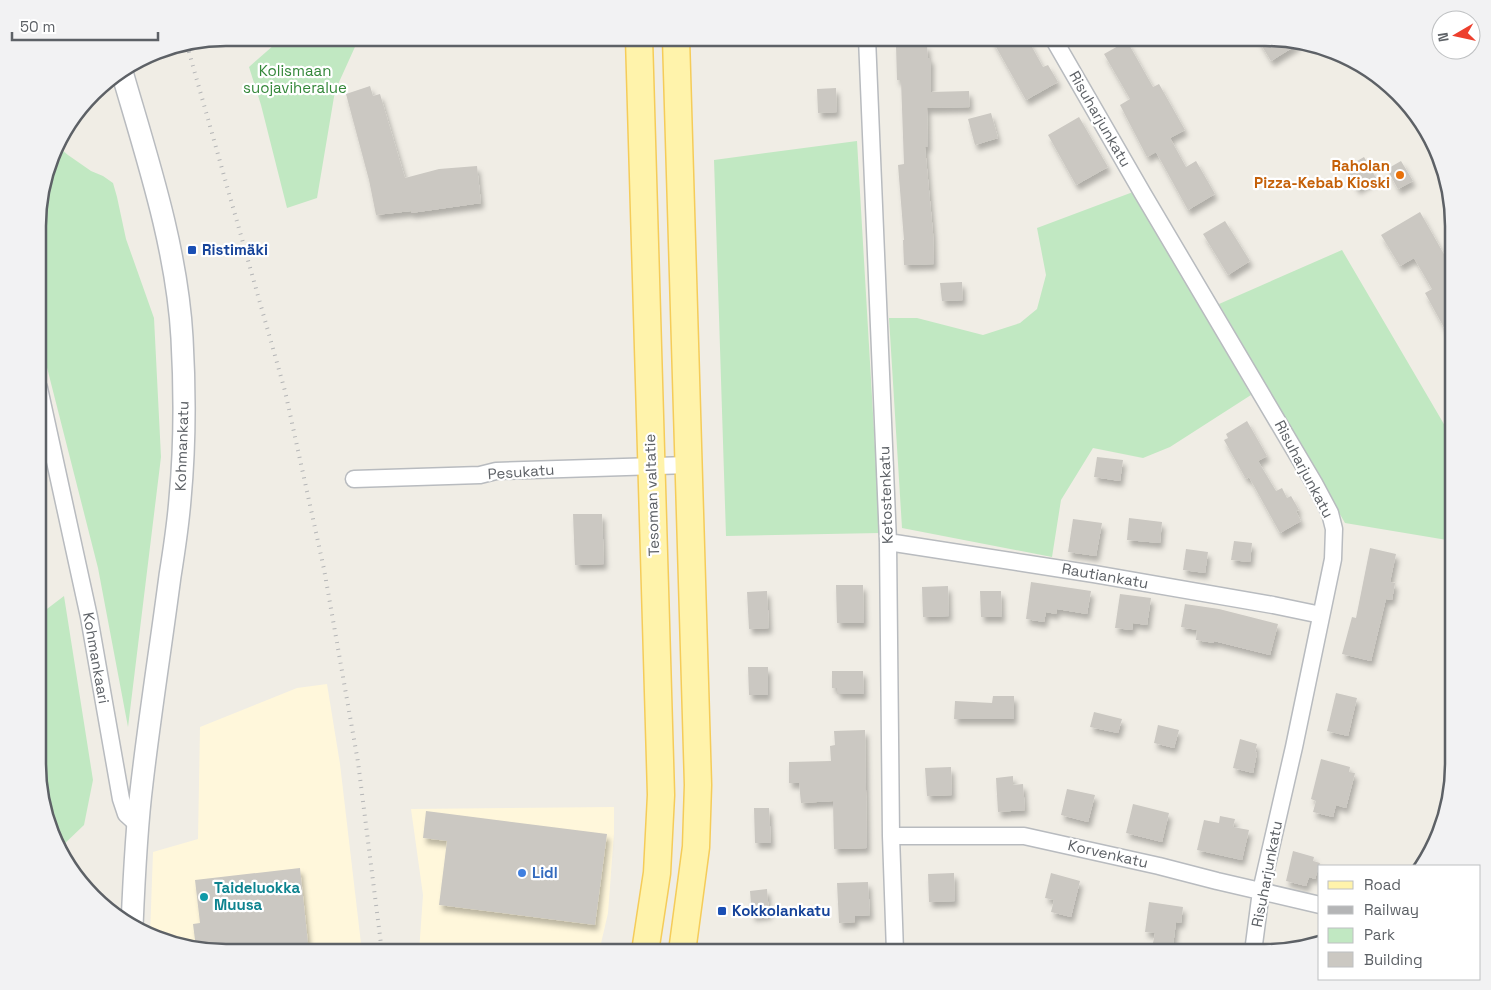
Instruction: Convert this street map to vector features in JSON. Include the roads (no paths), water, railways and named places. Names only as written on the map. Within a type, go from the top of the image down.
[{"type":"main road","name":"Tesoman valtatie","points":[[639,46],[661,795],[657,873],[646,944]]},
{"type":"main road","points":[[676,46],[698,785],[696,847],[683,944]]},
{"type":"street","name":"Ketostenkatu","points":[[867,46],[888,542],[895,944]]},
{"type":"street","name":"Risuharjunkatu","points":[[1058,46],[1295,450],[1330,513],[1334,529],[1333,559],[1294,747],[1261,891],[1254,944]]},
{"type":"street","name":"Kohmankatu","points":[[124,78],[170,253],[179,302],[184,383],[180,500],[138,824]]},
{"type":"street","name":"Kohmankaari","points":[[46,420],[89,617],[121,799],[126,814],[138,824]]},
{"type":"street","name":"Pesukatu","points":[[354,479],[480,475],[496,471],[689,465]]},
{"type":"street","name":"Rautiankatu","points":[[888,542],[1094,574],[1322,615]]},
{"type":"street","points":[[132,918],[138,824]]},
{"type":"street","name":"Korvenkatu","points":[[892,836],[1024,836],[1318,905]]},
{"type":"railway","points":[[189,50],[285,391],[324,569],[358,762],[381,944]]},
{"type":"place","name":"Raholan Pizza-Kebab Kioski","points":[[1400,175]]},
{"type":"place","name":"Ristimäki","points":[[192,250]]},
{"type":"place","name":"Lidl","points":[[522,873]]},
{"type":"place","name":"Taideluokka Muusa","points":[[204,897]]},
{"type":"place","name":"Kokkolankatu","points":[[722,911]]},
{"type":"park label","name":"Kolismaan suojaviheralue","points":[[295,80]]}]
